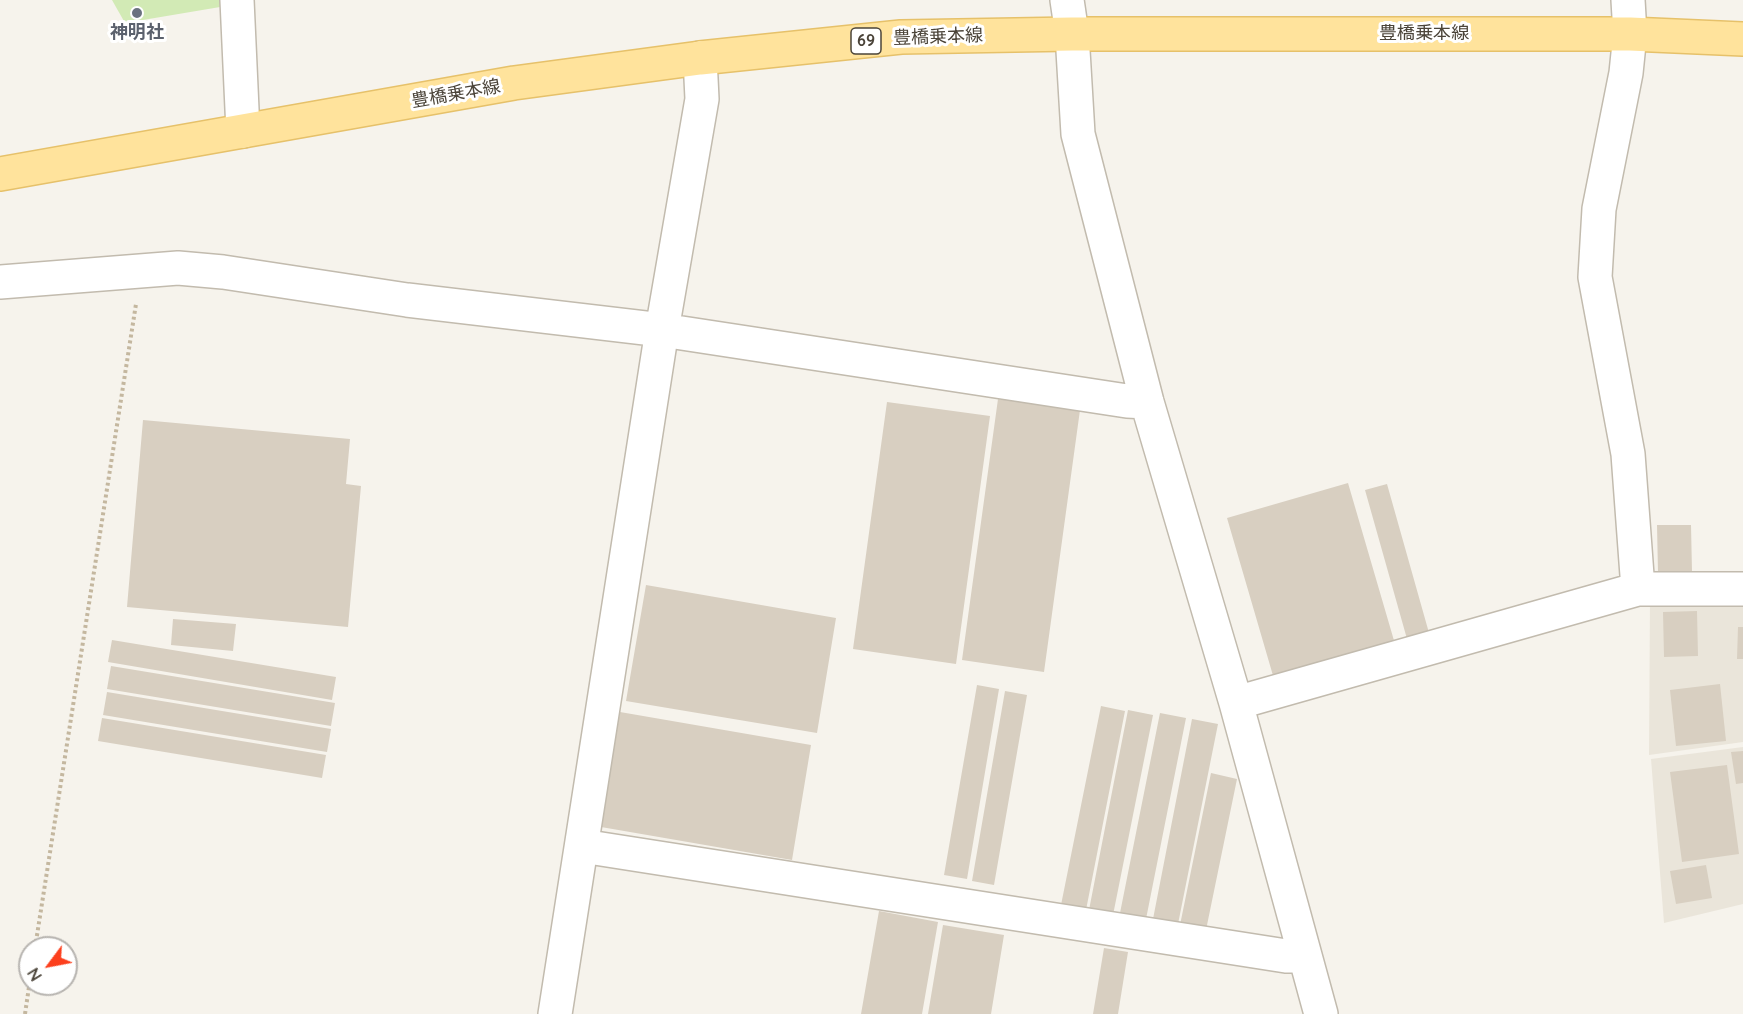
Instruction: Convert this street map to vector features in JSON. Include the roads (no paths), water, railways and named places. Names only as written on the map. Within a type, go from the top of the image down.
[{"type":"main road","name":"豊橋乗本線","points":[[0,174],[514,83],[700,58],[901,37],[1072,34],[1630,34],[1743,39]]},
{"type":"street","points":[[237,0],[243,130]]},
{"type":"street","points":[[1067,0],[1072,34],[1078,134],[1148,402],[1236,703],[1321,1014]]},
{"type":"street","points":[[1628,0],[1630,34],[1626,73],[1599,209],[1595,277],[1628,454],[1638,589]]},
{"type":"street","points":[[555,1014],[662,330],[702,99],[700,58]]},
{"type":"street","points":[[0,282],[178,268],[223,272],[407,300],[662,330],[1115,399],[1148,402]]},
{"type":"street","points":[[1236,703],[1638,589],[1743,589]]},
{"type":"street","points":[[582,846],[1286,956],[1305,956]]},
{"type":"place","name":"神明社","points":[[137,13]]}]
